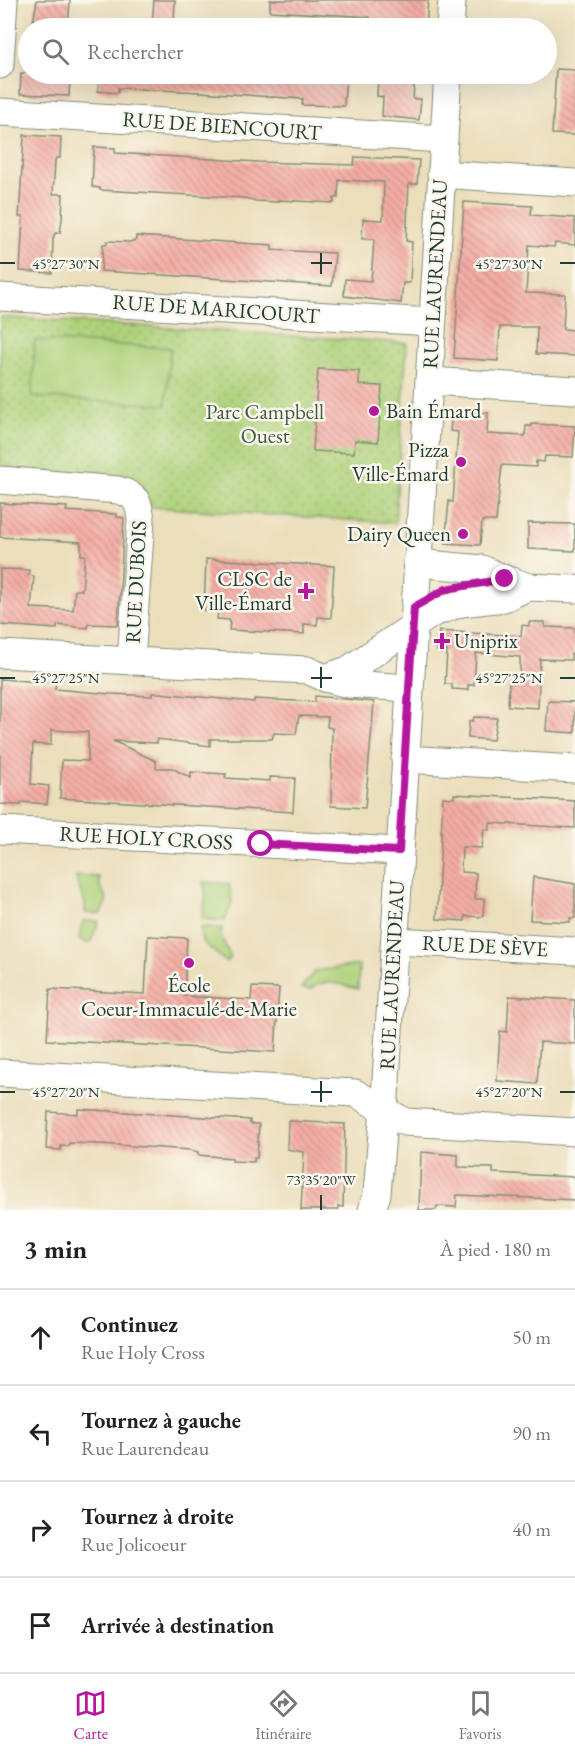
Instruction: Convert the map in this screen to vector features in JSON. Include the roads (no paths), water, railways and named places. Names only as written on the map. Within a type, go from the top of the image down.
[{"type":"street","points":[[0,65],[4,0]]},
{"type":"street","points":[[451,18],[452,0]]},
{"type":"street","name":"RUE LAURENDEAU","points":[[376,1205],[395,941],[413,617],[447,84]]},
{"type":"street","name":"RUE DE BIENCOURT","points":[[0,112],[444,139]]},
{"type":"street","points":[[441,174],[575,183]]},
{"type":"street","name":"RUE DE MARICOURT","points":[[0,297],[432,322]]},
{"type":"street","points":[[429,381],[575,390]]},
{"type":"street","name":"RUE DUBOIS","points":[[0,480],[118,490],[132,494],[140,504],[141,520],[131,661]]},
{"type":"street","points":[[417,563],[482,569],[516,583],[575,589]]},
{"type":"street","points":[[0,654],[316,674],[348,670],[413,617],[448,607],[504,598],[516,583]]},
{"type":"street","points":[[316,674],[348,684],[409,688]]},
{"type":"street","points":[[405,759],[575,769]]},
{"type":"street","name":"RUE HOLY CROSS","points":[[0,830],[399,851]]},
{"type":"street","name":"RUE DE SÈVE","points":[[395,941],[575,951]]},
{"type":"street","points":[[0,1073],[355,1094],[405,1122],[575,1132]]},
{"type":"place","name":"Bain Émard","points":[[374,411]]},
{"type":"place","name":"Pizza Ville-Émard","points":[[461,462]]},
{"type":"place","name":"Dairy Queen","points":[[463,534]]},
{"type":"place","name":"CLSC de Ville-Émard","points":[[306,591]]},
{"type":"place","name":"Uniprix","points":[[442,641]]},
{"type":"place","name":"École Coeur-Immaculé-de-Marie","points":[[189,963]]},
{"type":"park label","name":"Parc Campbell Ouest","points":[[265,424]]}]
